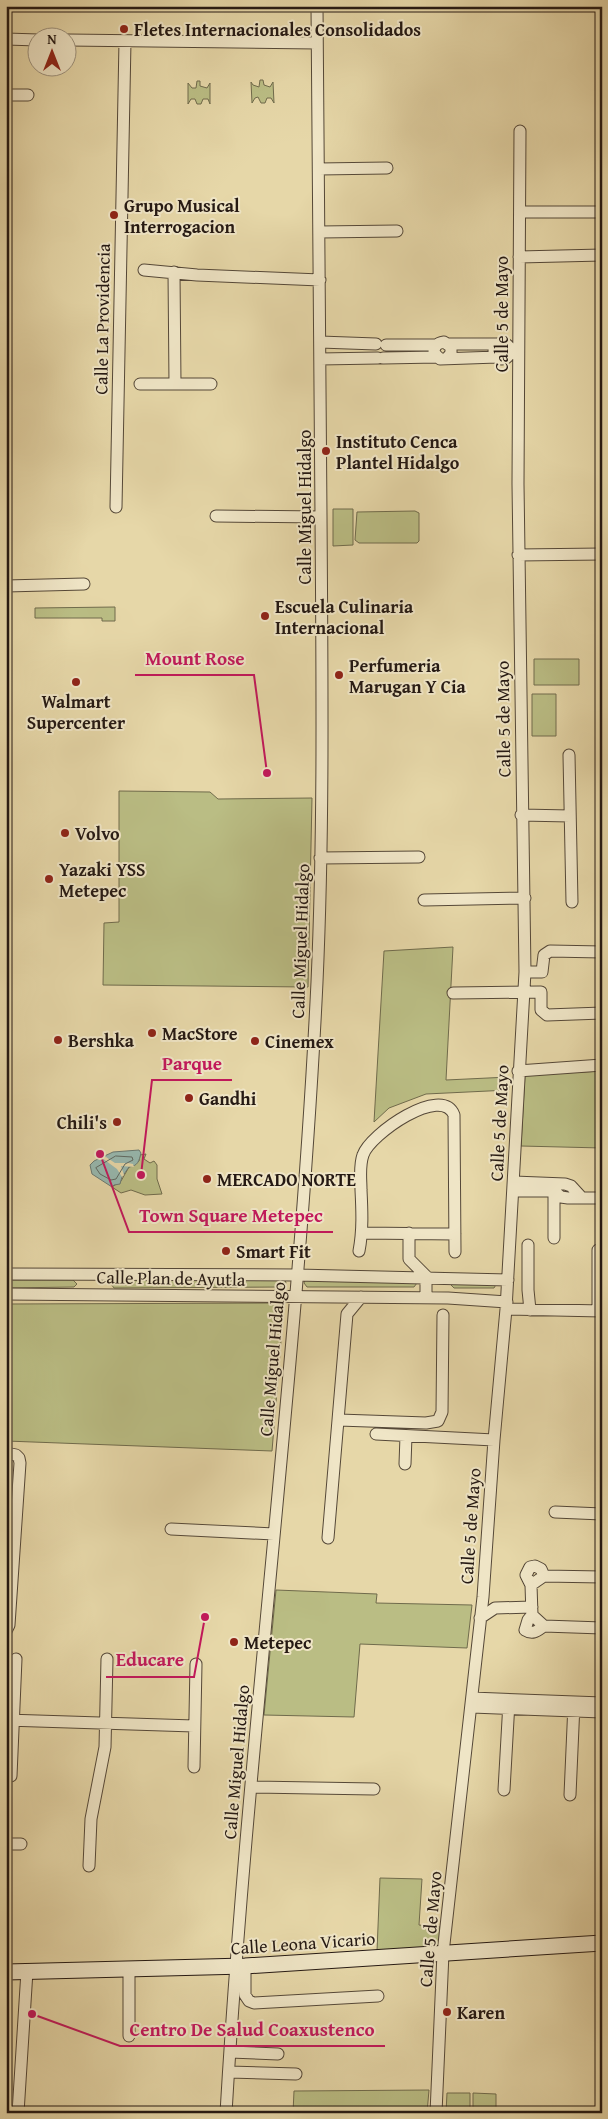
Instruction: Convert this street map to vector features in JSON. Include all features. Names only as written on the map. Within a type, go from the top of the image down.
[{"type":"street","name":"Calle Miguel Hidalgo","points":[[226,2113],[230,2052],[240,1966],[251,1787],[306,1173],[317,978],[320,858],[321,517],[317,6]]},
{"type":"street","points":[[6,40],[28,40]]},
{"type":"street","points":[[78,40],[317,42]]},
{"type":"street","name":"Calle La Providencia","points":[[116,507],[125,41]]},
{"type":"street","points":[[6,95],[28,95]]},
{"type":"street","name":"Calle 5 de Mayo","points":[[436,2113],[444,1953],[483,1598],[494,1440],[507,1302],[514,1187],[518,1071],[525,972],[518,555],[520,132]]},
{"type":"street","points":[[319,169],[387,168]]},
{"type":"street","points":[[520,212],[602,212]]},
{"type":"street","points":[[320,232],[397,231]]},
{"type":"street","points":[[519,257],[602,255]]},
{"type":"street","points":[[144,270],[197,275],[320,280]]},
{"type":"street","points":[[174,272],[174,384]]},
{"type":"street","points":[[320,342],[381,345],[436,345],[444,342],[449,344],[502,343],[507,345],[510,352],[505,359],[497,357],[320,359]]},
{"type":"street","points":[[443,357],[452,350],[449,344]]},
{"type":"street","points":[[380,358],[388,352],[381,345]]},
{"type":"street","points":[[436,345],[434,350],[443,357]]},
{"type":"street","points":[[140,384],[211,384]]},
{"type":"street","points":[[216,516],[321,517]]},
{"type":"street","points":[[518,555],[602,554]]},
{"type":"street","points":[[6,586],[84,584]]},
{"type":"street","points":[[569,755],[572,902]]},
{"type":"street","points":[[521,815],[570,816]]},
{"type":"street","points":[[320,858],[419,857]]},
{"type":"street","points":[[424,900],[525,898]]},
{"type":"street","points":[[525,972],[542,972],[543,958],[546,952],[602,952]]},
{"type":"street","points":[[453,993],[541,992],[541,1010],[547,1014],[602,1013]]},
{"type":"street","points":[[518,1071],[602,1065]]},
{"type":"street","points":[[359,1250],[362,1233],[361,1170],[363,1155],[378,1135],[394,1122],[422,1108],[440,1105],[452,1110],[454,1116],[455,1252]]},
{"type":"street","points":[[514,1187],[565,1184],[571,1186],[582,1198]]},
{"type":"street","points":[[514,1187],[554,1191],[561,1197],[602,1198]]},
{"type":"street","points":[[554,1191],[554,1238]]},
{"type":"street","points":[[362,1233],[455,1234]]},
{"type":"street","points":[[394,1276],[409,1259],[409,1233]]},
{"type":"street","points":[[528,1245],[530,1310]]},
{"type":"street","points":[[507,1302],[530,1310],[600,1311],[598,1250]]},
{"type":"street","points":[[409,1259],[426,1276],[426,1298]]},
{"type":"street","name":"Calle Plan de Ayutla","points":[[6,1274],[426,1276],[508,1280]]},
{"type":"street","name":"Calle Plan de Ayutla","points":[[85,1274],[85,1294]]},
{"type":"street","name":"Calle Plan de Ayutla","points":[[104,1274],[104,1294]]},
{"type":"street","points":[[447,1277],[448,1298]]},
{"type":"street","points":[[507,1302],[528,1290]]},
{"type":"street","name":"Calle Plan de Ayutla","points":[[6,1294],[448,1298],[507,1302]]},
{"type":"street","points":[[328,1538],[347,1314],[361,1297]]},
{"type":"street","points":[[332,1298],[347,1314]]},
{"type":"street","points":[[339,1420],[426,1423],[438,1421],[442,1412],[443,1315]]},
{"type":"street","points":[[376,1434],[494,1440]]},
{"type":"street","points":[[405,1464],[406,1436]]},
{"type":"street","points":[[6,1453],[16,1455],[19,1458],[20,1464],[9,1624],[6,1631]]},
{"type":"street","points":[[555,1512],[602,1514]]},
{"type":"street","points":[[170,1529],[274,1534]]},
{"type":"street","points":[[602,1577],[544,1576],[531,1585],[532,1611],[544,1626],[602,1628]]},
{"type":"street","points":[[483,1598],[495,1608],[532,1611]]},
{"type":"street","points":[[480,1618],[495,1608]]},
{"type":"street","points":[[11,1776],[10,1720],[16,1659]]},
{"type":"street","points":[[89,1866],[91,1819],[102,1764],[106,1724],[107,1659]]},
{"type":"street","points":[[194,1767],[196,1664]]},
{"type":"street","points":[[472,1702],[574,1707],[602,1712]]},
{"type":"street","points":[[574,1707],[602,1703]]},
{"type":"street","points":[[504,1790],[509,1705]]},
{"type":"street","points":[[570,1795],[574,1707]]},
{"type":"street","points":[[10,1720],[194,1726]]},
{"type":"street","points":[[251,1787],[374,1788]]},
{"type":"street","points":[[6,1844],[21,1844]]},
{"type":"street","name":"Calle Leona Vicario","points":[[6,1972],[240,1966],[602,1943]]},
{"type":"street","points":[[240,1966],[245,1995],[249,2001],[254,2003],[378,1996]]},
{"type":"street","points":[[129,1970],[129,2036]]},
{"type":"street","points":[[18,2113],[27,1972]]},
{"type":"street","points":[[230,2052],[278,2054]]},
{"type":"street","points":[[229,2072],[296,2074]]},
{"type":"green space","points":[[260,80],[263,80],[264,85],[270,87],[273,82],[274,103],[271,98],[267,98],[265,103],[261,103],[258,97],[252,103],[251,82],[259,87]]},
{"type":"green space","points":[[197,81],[200,81],[200,86],[207,88],[210,83],[210,104],[208,99],[203,99],[201,104],[197,104],[195,99],[191,99],[188,104],[188,83],[192,88],[196,88]]},
{"type":"green space","points":[[333,509],[353,509],[353,545],[333,546]]},
{"type":"green space","points":[[415,511],[419,513],[419,541],[417,543],[359,543],[355,540],[357,512]]},
{"type":"green space","points":[[115,607],[115,621],[102,621],[102,618],[35,618],[35,608]]},
{"type":"green space","points":[[534,659],[579,659],[579,685],[534,685]]},
{"type":"green space","points":[[532,694],[556,694],[556,736],[532,736]]},
{"type":"green space","points":[[119,791],[210,792],[218,799],[312,798],[308,987],[103,985],[104,923],[119,922]]},
{"type":"green space","points":[[453,947],[446,1080],[509,1077],[509,1090],[426,1094],[389,1108],[374,1122],[384,951]]},
{"type":"green space","points":[[602,1071],[602,1148],[521,1146],[525,1075]]},
{"type":"green space","points":[[146,1154],[144,1159],[150,1163],[154,1161],[157,1165],[157,1179],[162,1194],[145,1195],[131,1190],[121,1193],[112,1187],[121,1181],[129,1167],[139,1161],[140,1155]]},
{"type":"green space","points":[[6,1280],[73,1280],[77,1284],[74,1287],[6,1288]]},
{"type":"green space","points":[[113,1280],[285,1280],[286,1283],[283,1287],[114,1288],[111,1284]]},
{"type":"green space","points":[[305,1280],[417,1283],[414,1287],[307,1287],[304,1283]]},
{"type":"green space","points":[[497,1283],[494,1288],[454,1288],[450,1284]]},
{"type":"green space","points":[[6,1304],[284,1304],[272,1451],[6,1441]]},
{"type":"green space","points":[[276,1590],[377,1594],[376,1603],[472,1605],[467,1648],[360,1644],[354,1717],[264,1715]]},
{"type":"green space","points":[[380,1878],[422,1879],[419,1925],[440,1927],[439,1948],[377,1951]]},
{"type":"green space","points":[[429,2090],[427,2113],[293,2113],[294,2091]]},
{"type":"green space","points":[[447,2093],[470,2093],[470,2113],[446,2113]]},
{"type":"green space","points":[[473,2093],[496,2094],[496,2113],[473,2113]]},
{"type":"water","points":[[139,1150],[141,1153],[138,1163],[129,1167],[122,1177],[120,1184],[112,1187],[92,1174],[90,1165],[94,1161],[113,1152]]},
{"type":"pier","points":[[106,1157],[115,1163],[133,1164],[134,1167],[121,1166],[124,1175],[122,1177],[117,1169],[102,1158]]},
{"type":"place","name":"Fletes Internacionales Consolidados","points":[[124,29]]},
{"type":"place","name":"Grupo Musical Interrogacion","points":[[114,215]]},
{"type":"place","name":"Instituto Cenca Plantel Hidalgo","points":[[326,451]]},
{"type":"place","name":"Escuela Culinaria Internacional","points":[[265,616]]},
{"type":"place","name":"Perfumeria Marugan Y Cia","points":[[339,675]]},
{"type":"place","name":"Walmart Supercenter","points":[[76,682]]},
{"type":"place","name":"Mount Rose","points":[[267,773]]},
{"type":"place","name":"Volvo","points":[[65,833]]},
{"type":"place","name":"Yazaki YSS Metepec","points":[[49,879]]},
{"type":"place","name":"MacStore","points":[[152,1033]]},
{"type":"place","name":"Bershka","points":[[58,1040]]},
{"type":"place","name":"Cinemex","points":[[255,1041]]},
{"type":"place","name":"Gandhi","points":[[189,1098]]},
{"type":"place","name":"Chili's","points":[[117,1122]]},
{"type":"place","name":"Town Square Metepec","points":[[100,1154]]},
{"type":"place","name":"Parque","points":[[141,1175]]},
{"type":"place","name":"MERCADO NORTE","points":[[207,1179]]},
{"type":"place","name":"Smart Fit","points":[[226,1251]]},
{"type":"place","name":"Educare","points":[[205,1617]]},
{"type":"place","name":"Metepec","points":[[234,1642]]},
{"type":"place","name":"Karen","points":[[447,2012]]},
{"type":"place","name":"Centro De Salud Coaxustenco","points":[[32,2014]]}]
